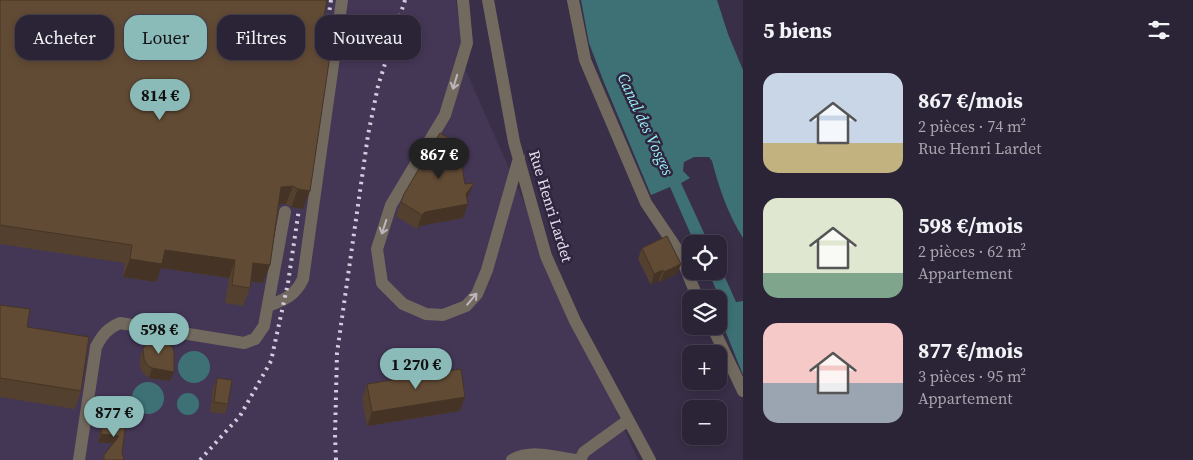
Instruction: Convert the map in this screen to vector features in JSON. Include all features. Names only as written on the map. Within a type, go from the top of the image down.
[{"type":"street","points":[[268,306],[284,300],[298,290],[303,279],[342,0]]},
{"type":"street","points":[[463,0],[466,43],[445,115],[391,205],[377,248],[382,283],[403,304],[426,314],[443,315],[466,306],[477,294],[487,270],[519,158]]},
{"type":"street","name":"Rue Henri Lardet","points":[[488,0],[514,142],[546,256],[576,321],[627,421],[650,460]]},
{"type":"street","points":[[573,0],[585,60],[646,203],[679,252],[694,290]]},
{"type":"street","points":[[79,460],[96,347],[101,336],[110,327],[120,323],[244,343],[255,339],[264,326],[285,212]]},
{"type":"street","points":[[716,335],[743,391]]},
{"type":"street","points":[[512,460],[518,456],[533,454],[578,460],[584,452],[627,421]]},
{"type":"shaded area","points":[[0,0],[456,0],[466,71],[638,460],[0,460]]},
{"type":"water","name":"Canal des Vosges","points":[[581,0],[717,0],[728,34],[743,70],[743,238],[728,210],[709,157],[694,157],[684,162],[683,171],[690,178],[681,183],[705,235],[691,235],[670,187],[651,195],[589,43]]},
{"type":"water","points":[[712,280],[726,280],[736,302],[743,301],[743,375],[727,335],[727,290],[716,290]]},
{"type":"water","points":[[194,351],[200,352],[205,356],[209,361],[209,373],[205,378],[200,382],[194,383],[188,382],[183,378],[179,373],[178,367],[179,361],[183,356],[188,352]]},
{"type":"water","points":[[148,382],[159,387],[164,398],[159,409],[148,414],[137,409],[132,398],[137,387]]},
{"type":"water","points":[[188,393],[196,396],[199,404],[196,412],[188,415],[180,412],[177,404],[180,396]]},
{"type":"building","points":[[0,0],[327,0],[324,15],[315,15],[315,60],[329,60],[310,191],[293,186],[281,187],[270,265],[253,263],[250,288],[232,285],[235,260],[165,250],[162,264],[130,259],[132,245],[0,225]]},
{"type":"building","points":[[440,133],[463,146],[456,158],[461,161],[465,184],[474,183],[466,194],[468,204],[425,212],[422,215],[401,202]]},
{"type":"building","points":[[667,236],[681,264],[664,272],[663,270],[654,274],[642,248]]},
{"type":"building","points":[[0,305],[30,309],[27,327],[89,337],[81,391],[0,378]]},
{"type":"building","points":[[152,339],[165,339],[173,348],[174,372],[152,368],[148,366],[144,359],[143,349],[146,344]]},
{"type":"building","points":[[461,369],[465,397],[372,412],[367,384]]},
{"type":"building","points":[[217,378],[232,380],[228,404],[214,402]]},
{"type":"building","points":[[103,418],[126,421],[122,453],[124,460],[104,460],[104,455],[119,436],[101,434]]},
{"type":"railway","points":[[329,15],[331,0]]},
{"type":"railway","points":[[336,460],[337,353],[368,135],[378,86],[405,0]]},
{"type":"railway","points":[[200,460],[240,416],[271,361],[288,283],[299,209]]}]
